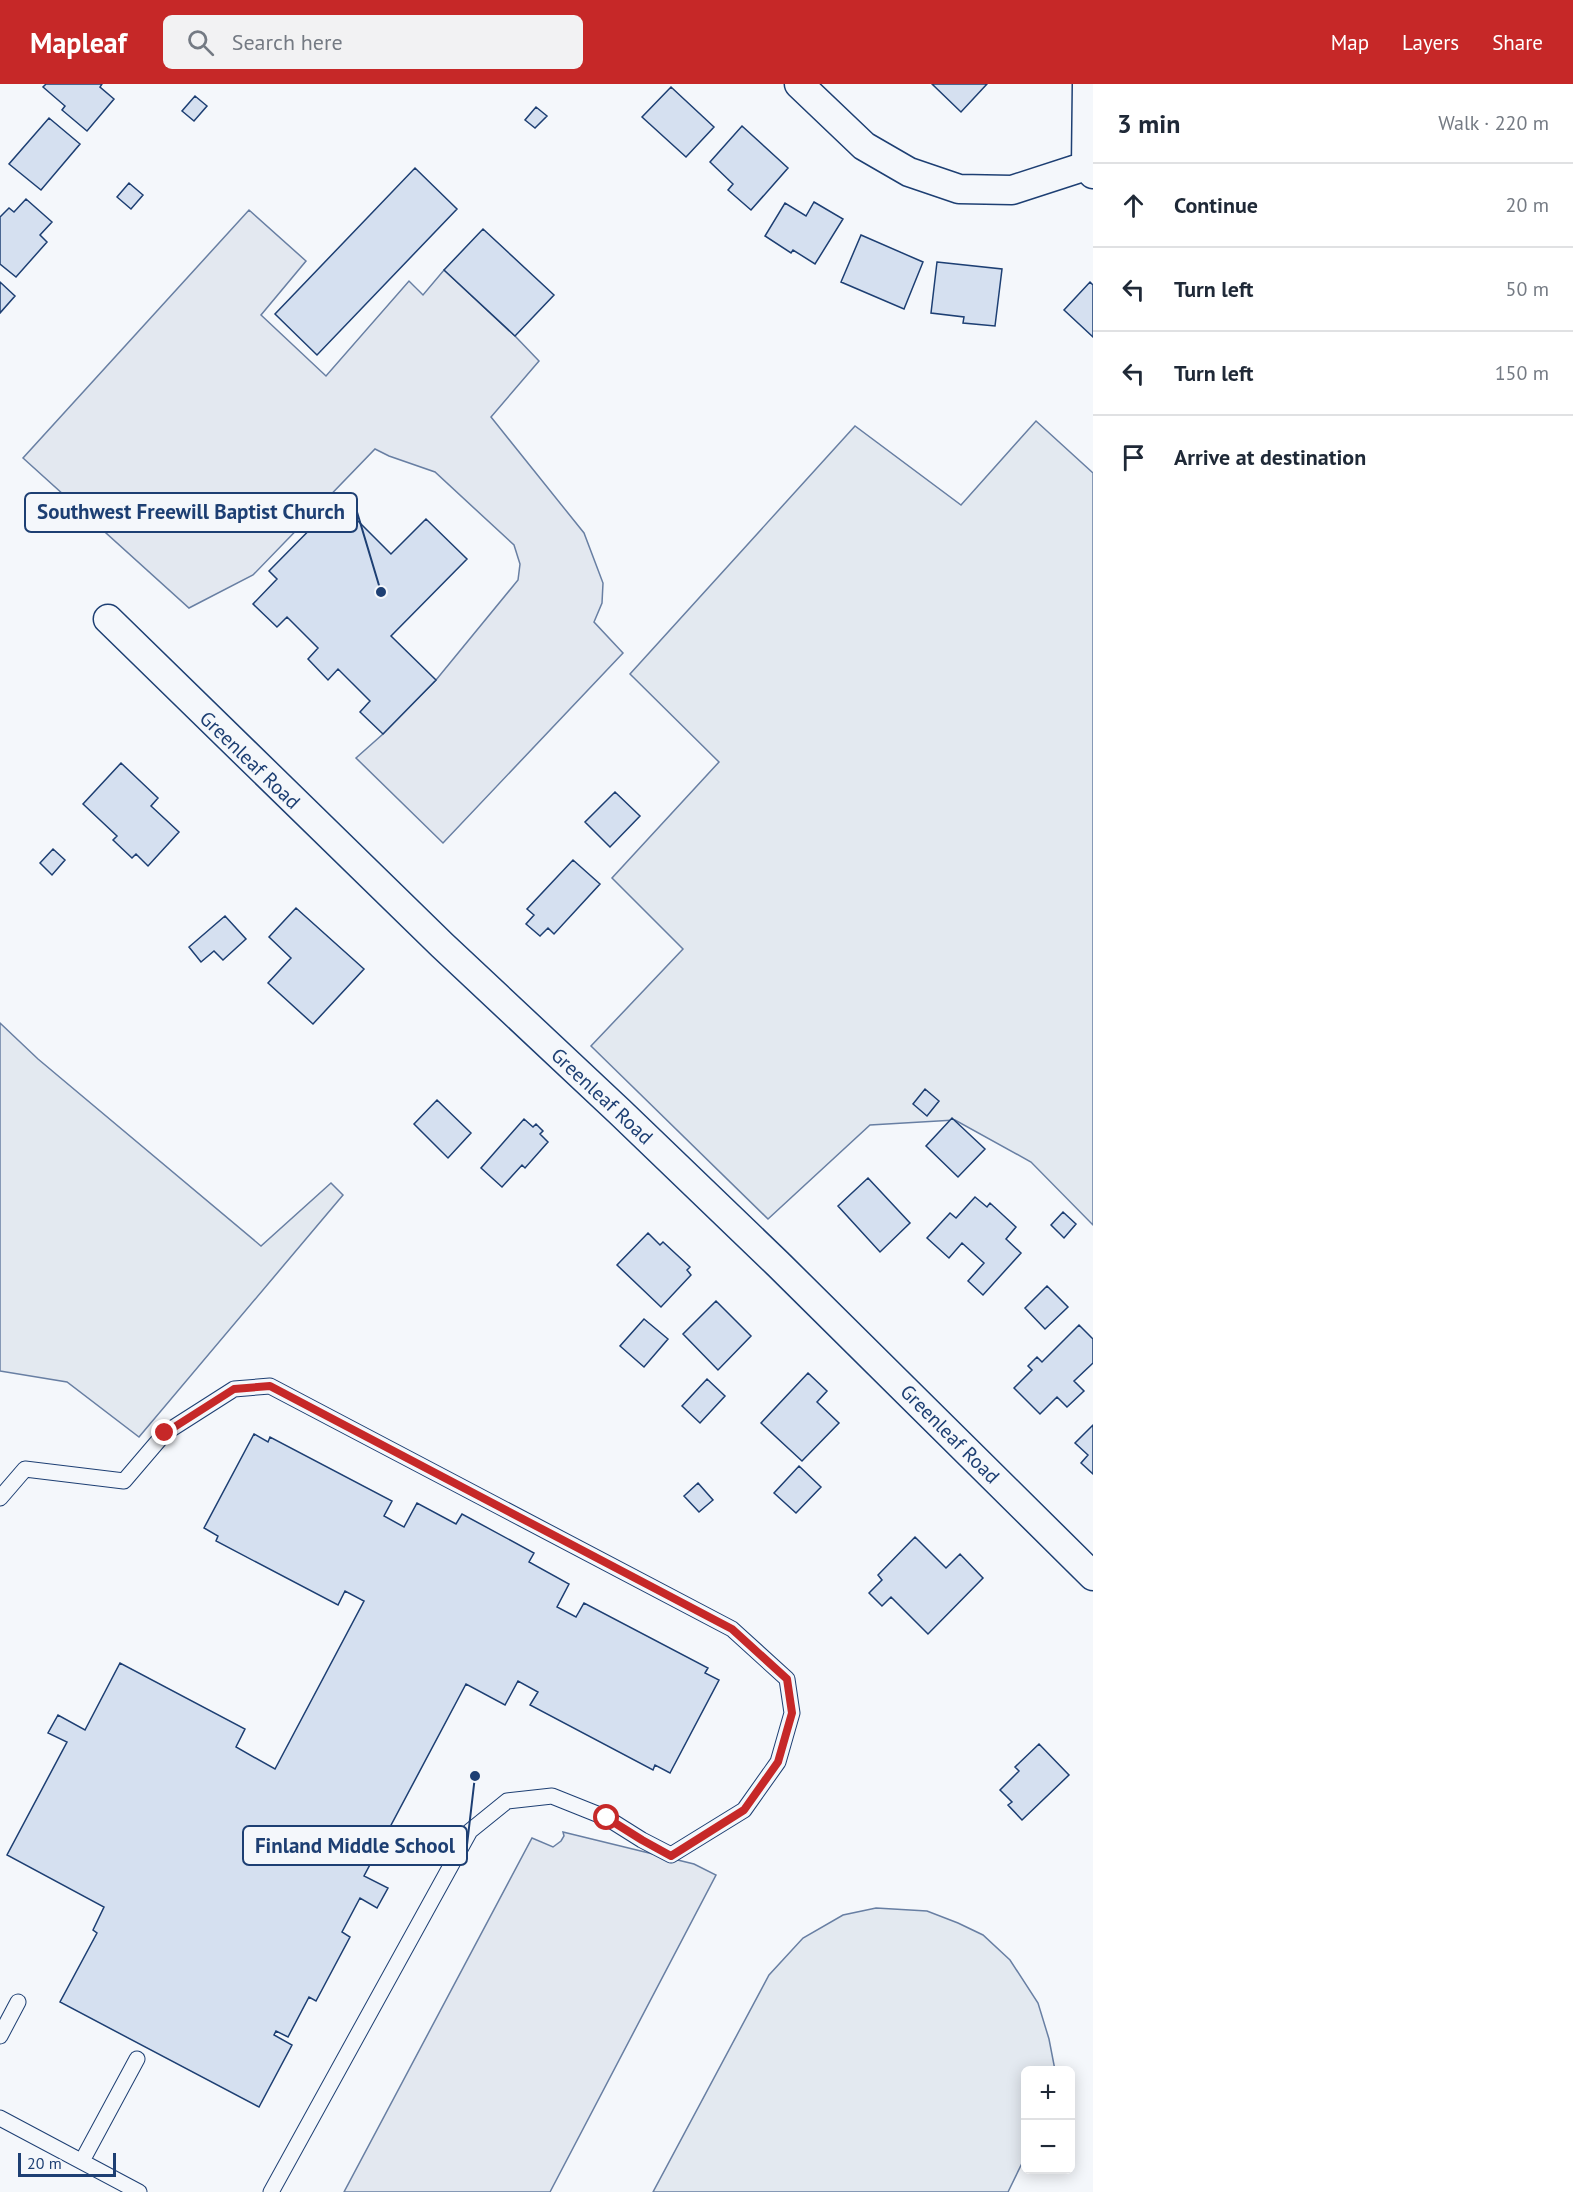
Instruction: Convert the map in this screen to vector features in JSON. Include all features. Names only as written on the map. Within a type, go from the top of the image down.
[{"type":"street","points":[[799,84],[864,146],[909,172],[959,189],[1012,190],[1090,170],[1087,84]]},
{"type":"street","name":"Greenleaf Road","points":[[108,619],[220,731],[442,945],[778,1264],[1093,1576]]},
{"type":"lane","points":[[0,1498],[25,1469],[124,1481],[165,1433],[234,1389],[270,1386],[732,1629],[787,1679],[792,1713],[778,1762],[744,1810],[671,1856],[607,1818],[552,1796],[507,1801],[470,1831],[271,2192]]},
{"type":"lane","points":[[0,2036],[18,2002]]},
{"type":"lane","points":[[82,2162],[137,2059]]},
{"type":"lane","points":[[0,2118],[139,2192]]},
{"type":"shaded area","points":[[249,210],[306,261],[261,315],[326,376],[409,281],[423,295],[444,270],[539,361],[491,417],[584,533],[603,583],[602,603],[594,622],[623,653],[443,843],[356,758],[436,680],[518,580],[520,564],[514,545],[435,472],[375,449],[253,575],[189,608],[23,458]]},
{"type":"shaded area","points":[[1036,421],[1093,473],[1093,1225],[1031,1162],[955,1120],[870,1125],[768,1219],[591,1046],[683,949],[612,878],[719,762],[630,674],[855,426],[961,505]]},
{"type":"shaded area","points":[[0,1023],[38,1059],[261,1246],[331,1183],[343,1195],[139,1437],[67,1382],[0,1371]]},
{"type":"shaded area","points":[[563,1832],[694,1864],[716,1875],[550,2192],[344,2192],[532,1838],[553,1847],[561,1841],[564,1836]]},
{"type":"shaded area","points":[[876,1908],[927,1911],[958,1923],[983,1935],[1010,1960],[1038,2003],[1054,2066],[1021,2066],[1021,2165],[1008,2192],[653,2192],[769,1975],[803,1938],[843,1915]]},
{"type":"building","points":[[46,84],[102,84],[100,87],[114,99],[87,131],[62,110],[65,106],[43,87]]},
{"type":"building","points":[[932,84],[987,84],[961,112]]},
{"type":"building","points":[[671,87],[714,127],[686,157],[642,117]]},
{"type":"building","points":[[195,96],[207,106],[194,121],[182,111]]},
{"type":"building","points":[[536,107],[547,116],[535,128],[525,120]]},
{"type":"building","points":[[49,118],[80,144],[41,190],[9,164]]},
{"type":"building","points":[[742,126],[788,168],[751,210],[728,190],[733,184],[710,162]]},
{"type":"building","points":[[415,168],[457,209],[317,355],[275,314]]},
{"type":"building","points":[[129,183],[143,195],[131,209],[117,197]]},
{"type":"building","points":[[26,199],[52,222],[40,235],[47,242],[16,277],[0,264],[0,217],[9,208],[14,212]]},
{"type":"building","points":[[814,202],[843,219],[815,264],[793,250],[791,253],[765,236],[785,203],[806,216]]},
{"type":"building","points":[[483,229],[554,295],[515,336],[444,270]]},
{"type":"building","points":[[861,235],[923,262],[904,309],[841,282]]},
{"type":"building","points":[[937,262],[1002,269],[995,326],[963,323],[964,317],[931,313]]},
{"type":"building","points":[[0,282],[15,296],[0,313]]},
{"type":"building","points":[[1090,282],[1093,285],[1093,337],[1064,310]]},
{"type":"building","points":[[338,501],[391,554],[426,519],[467,559],[391,636],[436,680],[383,734],[360,712],[370,701],[338,669],[328,680],[308,659],[318,648],[287,617],[277,627],[253,604],[277,579],[269,571]]},
{"type":"building","points":[[121,763],[158,798],[151,806],[179,832],[148,866],[136,854],[132,858],[113,840],[117,836],[83,804]]},
{"type":"building","points":[[615,792],[640,816],[610,847],[585,822]]},
{"type":"building","points":[[53,849],[65,860],[52,875],[40,863]]},
{"type":"building","points":[[573,860],[600,884],[554,934],[548,928],[540,936],[526,924],[534,915],[527,909]]},
{"type":"building","points":[[296,908],[364,969],[313,1024],[268,983],[291,958],[269,937]]},
{"type":"building","points":[[225,916],[246,939],[223,960],[214,951],[201,962],[189,947]]},
{"type":"building","points":[[925,1089],[939,1101],[927,1116],[913,1104]]},
{"type":"building","points":[[437,1100],[471,1133],[448,1158],[414,1124]]},
{"type":"building","points":[[952,1118],[985,1149],[958,1177],[926,1146]]},
{"type":"building","points":[[524,1119],[533,1127],[536,1124],[543,1131],[540,1134],[548,1142],[525,1168],[522,1165],[502,1187],[481,1168]]},
{"type":"building","points":[[868,1178],[910,1223],[880,1252],[838,1206]]},
{"type":"building","points":[[975,1197],[987,1207],[990,1203],[1016,1227],[1006,1239],[1021,1253],[983,1295],[968,1281],[984,1263],[962,1243],[949,1258],[927,1238],[950,1213],[956,1218]]},
{"type":"building","points":[[1063,1212],[1076,1224],[1064,1238],[1051,1225]]},
{"type":"building","points":[[648,1233],[660,1245],[663,1242],[690,1267],[687,1270],[691,1275],[661,1307],[617,1265]]},
{"type":"building","points":[[1047,1286],[1068,1307],[1045,1329],[1025,1308]]},
{"type":"building","points":[[716,1301],[751,1336],[718,1370],[683,1334]]},
{"type":"building","points":[[644,1319],[668,1339],[644,1367],[620,1346]]},
{"type":"building","points":[[1079,1325],[1093,1339],[1093,1363],[1074,1381],[1084,1391],[1067,1407],[1057,1397],[1040,1414],[1014,1388],[1032,1370],[1028,1366],[1037,1357],[1042,1362]]},
{"type":"building","points":[[808,1373],[827,1391],[817,1402],[839,1423],[802,1461],[761,1423]]},
{"type":"building","points":[[707,1379],[725,1396],[700,1423],[682,1406]]},
{"type":"building","points":[[1093,1425],[1093,1474],[1081,1463],[1088,1455],[1075,1443]]},
{"type":"building","points":[[254,1434],[268,1442],[270,1437],[392,1501],[384,1516],[404,1527],[417,1503],[456,1524],[462,1514],[534,1553],[529,1562],[569,1584],[557,1607],[576,1617],[584,1603],[708,1668],[705,1673],[719,1680],[670,1773],[655,1765],[653,1770],[530,1705],[538,1692],[518,1681],[505,1705],[466,1684],[364,1876],[388,1888],[377,1908],[360,1898],[342,1932],[350,1937],[316,2001],[309,1997],[288,2037],[276,2031],[274,2035],[292,2045],[259,2107],[60,2002],[97,1933],[93,1930],[104,1907],[7,1855],[67,1742],[48,1733],[58,1715],[85,1730],[120,1663],[245,1729],[236,1747],[275,1769],[364,1601],[345,1591],[338,1605],[216,1541],[218,1536],[204,1528]]},
{"type":"building","points":[[799,1466],[821,1487],[796,1513],[774,1493]]},
{"type":"building","points":[[698,1483],[713,1500],[699,1512],[684,1496]]},
{"type":"building","points":[[915,1537],[946,1568],[960,1554],[983,1578],[928,1634],[891,1597],[882,1606],[869,1593],[882,1580],[878,1575]]},
{"type":"building","points":[[1039,1744],[1069,1775],[1022,1820],[1008,1805],[1012,1802],[1000,1790],[1019,1771],[1015,1767]]},
{"type":"place","name":"Southwest Freewill Baptist Church","points":[[381,592]]},
{"type":"place","name":"Finland Middle School","points":[[475,1776]]},
{"type":"route","points":[[165,1433],[234,1389],[270,1386],[732,1629],[787,1679],[792,1713],[778,1762],[744,1810],[671,1856],[607,1818]]}]
